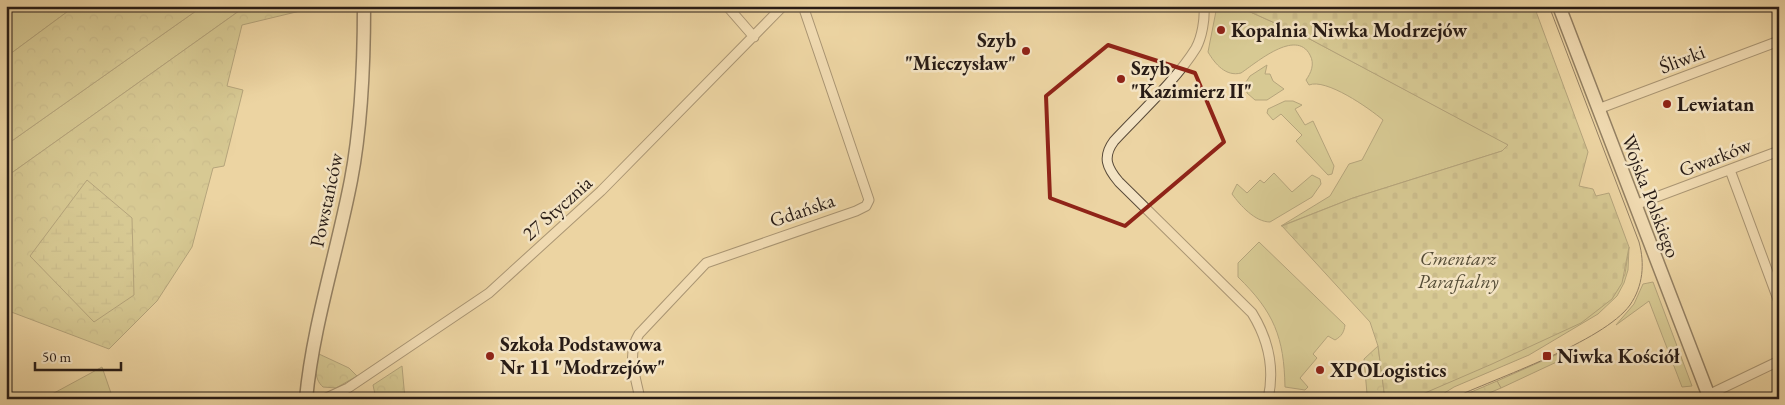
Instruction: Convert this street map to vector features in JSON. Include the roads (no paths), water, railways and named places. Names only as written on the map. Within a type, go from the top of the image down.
[{"type":"main road","name":"Powstańców","points":[[306,399],[313,346],[356,152],[362,82],[364,6]]},
{"type":"main road","name":"Wojska Polskiego","points":[[1559,6],[1709,397]]},
{"type":"street","points":[[727,6],[754,37]]},
{"type":"street","name":"27 Stycznia","points":[[324,399],[348,388],[490,292],[601,192],[784,6]]},
{"type":"street","name":"Gdańska","points":[[640,399],[631,353],[633,344],[639,334],[706,263],[866,206],[868,200],[803,6]]},
{"type":"street","points":[[1204,6],[1201,31],[1196,47],[1109,147],[1106,162],[1119,182],[1252,312],[1260,325],[1269,354],[1271,385],[1268,399]]},
{"type":"street","name":"Śliwki","points":[[1598,109],[1779,41]]},
{"type":"street","name":"Gwarków","points":[[1635,205],[1779,151]]},
{"type":"street","points":[[1730,170],[1779,302]]},
{"type":"street","points":[[1709,397],[1779,361]]},
{"type":"tram line","points":[[1451,399],[1547,358],[1597,332],[1616,319],[1630,305],[1638,290],[1642,275],[1642,258],[1639,242],[1549,6]]},
{"type":"place","name":"Kopalnia Niwka Modrzejów","points":[[1221,30]]},
{"type":"place","name":"Szyb \"Mieczysław\"","points":[[1026,51]]},
{"type":"place","name":"Szyb \"Kazimierz II\"","points":[[1121,79]]},
{"type":"place","name":"Lewiatan","points":[[1667,104]]},
{"type":"place","name":"Szkoła Podstawowa Nr 11 \"Modrzejów\"","points":[[490,356]]},
{"type":"place","name":"Niwka Kościół","points":[[1547,356]]},
{"type":"place","name":"XPOLogistics","points":[[1320,370]]},
{"type":"park label","name":"Cmentarz Parafialny","points":[[1458,270]]}]
